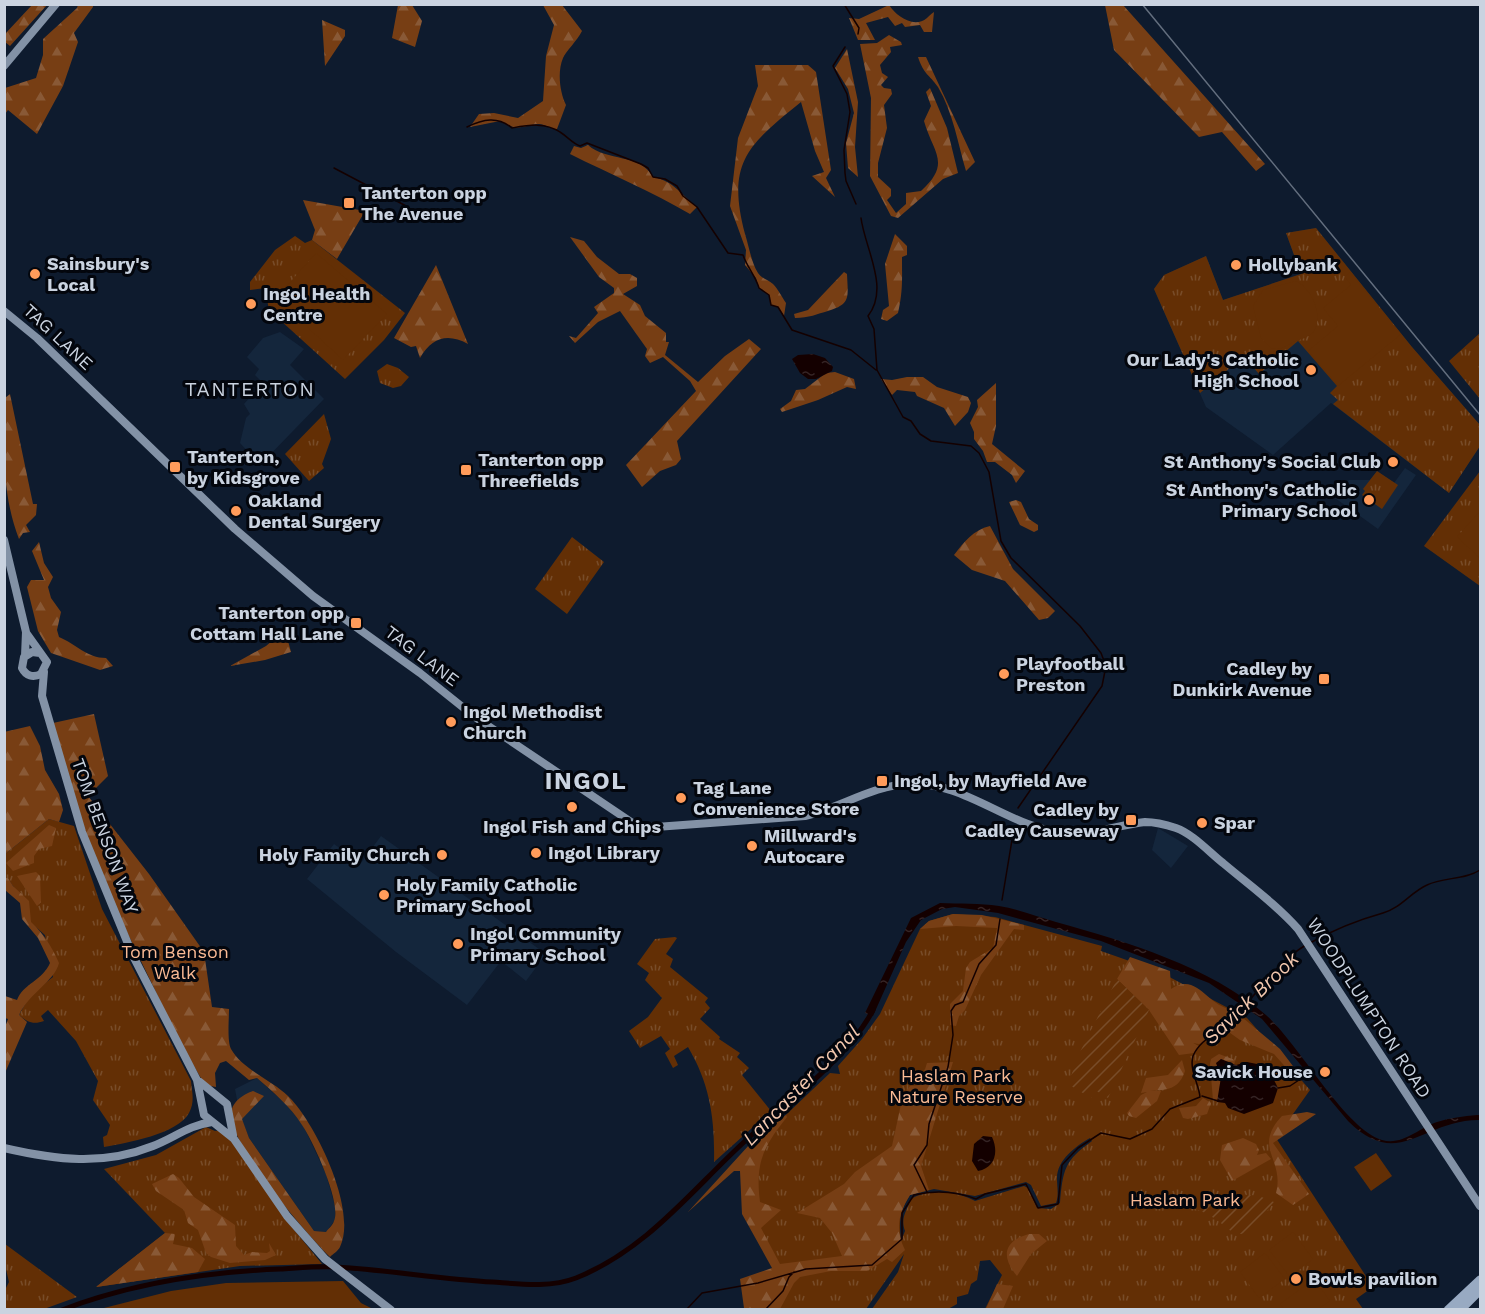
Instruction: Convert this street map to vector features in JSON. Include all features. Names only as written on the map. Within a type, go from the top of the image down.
[{"type":"highway","points":[[1448,1310],[1480,1280]]},
{"type":"highway","points":[[1460,1310],[1480,1290]]},
{"type":"main road","points":[[4,66],[56,4]]},
{"type":"main road","name":"TAG LANE","points":[[4,311],[33,335],[235,529],[313,596],[475,717],[637,826],[656,827],[805,816],[825,812],[897,784],[942,787],[970,797]]},
{"type":"main road","points":[[4,540],[26,632],[25,656],[22,664],[27,674],[38,676],[44,672],[47,662],[26,632]]},
{"type":"main road","points":[[25,656],[32,652],[40,653]]},
{"type":"main road","name":"TOM BENSON WAY","points":[[44,672],[42,696],[80,826],[137,964],[197,1080],[204,1106]]},
{"type":"main road","name":"TOM BENSON WAY","points":[[27,674],[42,696]]},
{"type":"main road","name":"WOODPLUMPTON ROAD","points":[[970,797],[1014,820],[1062,832],[1089,833],[1146,822],[1177,828],[1283,911],[1305,938],[1480,1206]]},
{"type":"main road","name":"TOM BENSON WAY","points":[[197,1080],[216,1097]]},
{"type":"main road","points":[[188,1127],[209,1099],[216,1097],[227,1104],[234,1139]]},
{"type":"main road","points":[[204,1106],[204,1115],[234,1139],[287,1216],[325,1259],[391,1310]]},
{"type":"main road","points":[[4,1148],[61,1160],[102,1159],[154,1145],[188,1127],[224,1119],[228,1113]]},
{"type":"shaded area","name":"Our Lady's Catholic High School","points":[[1316,228],[1412,347],[1480,425],[1480,446],[1449,493],[1331,403],[1273,455],[1206,407],[1154,289],[1164,275],[1206,256],[1223,300],[1301,274],[1286,233]]},
{"type":"shaded area","points":[[280,332],[304,349],[290,365],[324,399],[260,465],[240,443],[246,418],[250,414],[244,404],[263,383],[255,375],[259,369],[247,357],[263,338]]},
{"type":"shaded area","name":"St Anthony's Catholic Primary School","points":[[1405,468],[1416,475],[1378,529],[1335,498],[1349,480],[1370,480],[1377,471],[1394,483]]},
{"type":"shaded area","points":[[1158,828],[1188,846],[1171,868],[1152,850]]},
{"type":"shaded area","points":[[381,836],[546,954],[526,981],[501,961],[467,1005],[396,952],[307,879],[334,844],[361,863]]},
{"type":"shaded area","points":[[257,1078],[286,1104],[303,1125],[326,1174],[335,1206],[335,1220],[326,1232],[314,1231],[249,1138],[240,1116],[235,1089]]},
{"type":"green space","points":[[32,5],[47,5],[10,46],[5,42],[5,34]]},
{"type":"green space","points":[[78,5],[93,5],[93,7],[74,33],[78,42],[63,86],[37,134],[8,110],[5,114],[5,88],[36,78],[43,55],[43,39]]},
{"type":"green space","points":[[398,5],[412,5],[422,21],[415,47],[392,38]]},
{"type":"green space","points":[[543,5],[562,5],[582,31],[564,55],[561,64],[560,82],[566,105],[557,129],[540,124],[516,127],[500,121],[470,127],[479,114],[494,113],[518,118],[543,101],[546,56],[554,25]]},
{"type":"green space","points":[[889,5],[901,17],[911,22],[922,21],[934,12],[932,32],[924,32],[920,25],[905,27],[902,23],[895,26],[888,17],[866,23],[875,40],[858,40],[849,18],[859,19]]},
{"type":"green space","points":[[1105,5],[1123,5],[1265,164],[1256,171],[1222,132],[1199,137],[1114,50]]},
{"type":"green space","points":[[322,20],[345,30],[345,36],[325,66]]},
{"type":"green space","points":[[889,35],[902,45],[890,47],[891,52],[880,65],[882,73],[888,77],[881,85],[891,89],[892,94],[884,105],[887,128],[878,163],[878,177],[891,189],[891,196],[887,200],[896,213],[906,204],[906,193],[921,191],[936,173],[938,157],[924,121],[931,106],[926,92],[930,88],[947,128],[958,173],[943,179],[898,218],[891,216],[870,176],[871,98],[860,44],[877,43]]},
{"type":"green space","points":[[847,49],[858,102],[855,147],[858,177],[848,168],[846,143],[854,113],[848,89],[835,68]]},
{"type":"green space","points":[[918,57],[926,57],[975,162],[966,171],[948,107]]},
{"type":"green space","points":[[755,65],[808,65],[816,72],[831,170],[826,178],[835,197],[812,176],[824,172],[815,151],[801,102],[755,144],[740,172],[738,189],[745,234],[754,264],[759,275],[773,284],[786,303],[784,316],[778,307],[771,305],[769,295],[759,288],[756,278],[745,265],[746,250],[730,206],[738,138],[758,86]]},
{"type":"green space","points":[[588,145],[604,154],[640,164],[653,177],[672,185],[697,207],[690,214],[570,154],[574,146],[581,148]]},
{"type":"green space","points":[[303,200],[365,211],[337,259],[312,240],[315,230]]},
{"type":"green space","name":"Our Lady's Catholic High School","points":[[1316,228],[1412,347],[1480,425],[1480,446],[1449,493],[1333,404],[1338,400],[1330,393],[1337,386],[1298,341],[1259,374],[1244,356],[1200,393],[1154,289],[1164,275],[1206,256],[1223,300],[1301,274],[1286,233]]},
{"type":"green space","points":[[895,234],[907,246],[907,255],[902,257],[898,313],[887,321],[881,319],[883,310],[889,306],[885,264]]},
{"type":"green space","points":[[295,236],[305,243],[312,240],[405,313],[384,340],[345,379],[269,310],[265,288],[250,290],[250,282],[275,250]]},
{"type":"green space","points":[[570,237],[584,241],[597,257],[619,274],[630,274],[637,278],[637,286],[623,294],[640,305],[645,316],[666,333],[666,342],[669,342],[665,355],[698,382],[725,356],[749,339],[761,349],[677,441],[681,459],[676,465],[660,471],[642,487],[626,465],[696,391],[690,381],[663,357],[650,363],[645,356],[647,349],[620,311],[598,322],[575,343],[569,336],[576,338],[598,313],[594,307],[614,293],[614,288],[599,277]]},
{"type":"green space","points":[[316,253],[387,314],[343,360],[276,298]]},
{"type":"green space","points":[[436,265],[468,344],[454,339],[441,339],[430,345],[420,358],[416,346],[411,347],[394,338]]},
{"type":"green space","points":[[844,272],[847,274],[848,289],[846,299],[841,306],[809,317],[795,318],[794,314],[808,310]]},
{"type":"green space","points":[[1350,272],[1401,334],[1338,386],[1308,351],[1338,326],[1323,308],[1351,285],[1345,277]]},
{"type":"green space","points":[[1296,281],[1311,296],[1317,310],[1317,325],[1307,337],[1280,348],[1271,348],[1261,338],[1253,306],[1263,290]]},
{"type":"green space","points":[[1480,333],[1480,399],[1449,361]]},
{"type":"green space","points":[[387,364],[398,368],[409,377],[401,386],[393,388],[380,383],[377,371]]},
{"type":"green space","points":[[835,372],[854,379],[856,389],[847,387],[782,412],[780,409],[791,401],[796,390],[805,389],[826,373]]},
{"type":"green space","points":[[923,377],[937,387],[968,397],[971,403],[968,412],[955,426],[944,408],[917,396],[915,392],[897,390],[892,395],[881,379],[892,380]]},
{"type":"green space","points":[[996,383],[996,426],[992,444],[1025,471],[1016,483],[1012,475],[995,462],[987,462],[983,451],[974,439],[970,423],[978,407],[977,400]]},
{"type":"green space","points":[[10,394],[33,504],[37,504],[36,515],[26,525],[30,532],[23,533],[19,539],[6,487],[5,398]]},
{"type":"green space","points":[[324,414],[331,439],[322,464],[324,468],[309,481],[285,454]]},
{"type":"green space","points":[[1377,471],[1398,485],[1382,509],[1362,495],[1365,491],[1363,489]]},
{"type":"green space","points":[[1480,471],[1480,586],[1424,546]]},
{"type":"green space","points":[[1016,500],[1021,502],[1029,519],[1038,525],[1038,530],[1034,532],[1020,525],[1009,502]]},
{"type":"green space","points":[[1480,511],[1480,558],[1457,537]]},
{"type":"green space","points":[[990,526],[1013,569],[1055,611],[1048,618],[1039,620],[1005,581],[972,570],[954,555],[965,541]]},
{"type":"green space","points":[[572,537],[604,562],[567,614],[535,589]]},
{"type":"green space","points":[[39,542],[44,563],[53,577],[48,587],[51,598],[61,612],[57,630],[59,637],[93,656],[106,658],[113,666],[100,670],[51,653],[38,631],[27,587],[31,580],[44,580],[32,551]]},
{"type":"green space","points":[[285,630],[291,652],[265,660],[230,666],[266,646]]},
{"type":"green space","name":"Tom Benson Walk","points":[[94,714],[108,776],[88,796],[149,874],[204,952],[212,1007],[229,1009],[231,1049],[250,1069],[288,1096],[299,1108],[321,1145],[339,1190],[343,1211],[344,1231],[340,1247],[330,1257],[289,1211],[257,1169],[235,1132],[231,1112],[241,1097],[253,1091],[264,1096],[242,1119],[249,1138],[314,1231],[326,1232],[334,1221],[334,1201],[319,1158],[302,1125],[287,1105],[257,1078],[249,1080],[226,1061],[220,1063],[215,1073],[216,1087],[205,1085],[181,1044],[113,903],[83,830],[53,723]]},
{"type":"green space","points":[[30,726],[40,746],[45,770],[59,794],[63,810],[59,822],[49,819],[5,854],[4,732]]},
{"type":"green space","points":[[49,819],[74,826],[102,909],[191,1081],[193,1101],[189,1113],[174,1127],[163,1132],[104,1147],[103,1137],[107,1135],[110,1125],[93,1100],[98,1081],[76,1041],[48,1010],[41,1016],[44,1021],[37,1023],[30,1022],[19,1015],[31,994],[53,977],[45,935],[30,922],[25,900],[8,878],[5,878],[5,854]]},
{"type":"green space","points":[[49,825],[56,828],[52,846],[39,849],[34,856],[34,863],[13,871],[6,863]]},
{"type":"green space","points":[[36,872],[40,876],[41,902],[37,906],[17,876]]},
{"type":"green space","points":[[5,878],[8,878],[29,901],[31,922],[47,941],[59,963],[52,976],[29,1000],[19,1015],[27,1022],[5,1073],[5,1027],[8,1019],[5,1018],[5,996],[17,1000],[24,990],[43,974],[50,963],[38,938],[22,919],[20,903],[5,890]]},
{"type":"green space","points":[[953,914],[995,917],[1102,946],[1101,951],[1158,971],[1247,1018],[1310,1090],[1276,1138],[1373,1287],[1356,1299],[1363,1309],[985,1309],[1002,1275],[990,1260],[980,1261],[977,1280],[971,1284],[968,1294],[957,1297],[957,1304],[948,1309],[872,1309],[898,1272],[904,1254],[866,1309],[770,1309],[782,1272],[750,1214],[752,1147],[830,1073],[840,1074],[838,1066],[880,1014],[920,929],[929,921]],"holes":[[[1090,1138],[1092,1141],[1070,1161],[1062,1182],[1060,1203],[1051,1209],[1037,1208],[1028,1188],[1024,1186],[975,1201],[952,1193],[926,1193],[911,1199],[904,1218],[905,1231],[901,1241],[901,1217],[910,1195],[934,1189],[975,1196],[1026,1182],[1031,1185],[1041,1206],[1056,1203],[1060,1165],[1079,1145]]]},
{"type":"green space","points":[[953,914],[982,915],[1024,925],[1024,930],[1014,929],[981,975],[956,1026],[950,1025],[950,1004],[963,991],[966,968],[970,962],[993,948],[997,928],[956,926],[920,929],[929,921]]},
{"type":"green space","points":[[677,938],[666,954],[673,959],[670,967],[708,998],[705,1002],[710,1008],[700,1019],[720,1037],[719,1039],[740,1053],[737,1057],[749,1068],[742,1075],[771,1111],[714,1162],[710,1102],[688,1047],[674,1056],[678,1065],[673,1068],[665,1053],[670,1049],[661,1036],[640,1048],[629,1031],[648,1017],[662,998],[645,980],[649,973],[637,964],[655,939]]},
{"type":"green space","points":[[1130,957],[1170,971],[1171,989],[1188,984],[1223,1007],[1231,1009],[1235,1015],[1216,1034],[1199,1044],[1193,1043],[1199,1046],[1194,1053],[1179,1055],[1149,1010],[1117,979]]},
{"type":"green space","points":[[1117,979],[1149,1010],[1108,1098],[1095,1090],[1091,1098],[1068,1084],[1080,1052]]},
{"type":"green space","points":[[1242,1013],[1243,1018],[1280,1049],[1302,1078],[1297,1080],[1274,1054],[1240,1040],[1226,1030]]},
{"type":"green space","points":[[1219,1054],[1235,1060],[1234,1066],[1218,1072],[1221,1079],[1218,1099],[1213,1100],[1210,1064],[1211,1059]]},
{"type":"green space","points":[[1182,1060],[1185,1071],[1180,1082],[1167,1089],[1150,1091],[1161,1091],[1157,1101],[1136,1118],[1129,1116],[1127,1113],[1141,1095],[1147,1092],[1141,1093],[1146,1078],[1168,1075]]},
{"type":"green space","points":[[953,1062],[921,1166],[929,1190],[910,1195],[899,1222],[900,1236],[905,1250],[892,1262],[887,1259],[867,1271],[831,1271],[800,1277],[794,1283],[780,1309],[741,1309],[744,1308],[740,1279],[772,1268],[742,1214],[740,1171],[734,1171],[688,1212],[750,1144],[786,1115],[787,1117],[772,1137],[763,1156],[759,1176],[760,1202],[781,1210],[761,1228],[780,1264],[842,1256],[832,1233],[820,1218],[797,1213],[844,1184],[855,1172],[892,1146],[903,1095],[910,1086],[920,1085],[927,1063]]},
{"type":"green space","points":[[1203,1098],[1211,1103],[1207,1114],[1188,1119],[1183,1118],[1179,1108],[1196,1106]]},
{"type":"green space","points":[[1307,1112],[1316,1114],[1273,1143],[1309,1194],[1293,1205],[1276,1193],[1277,1171],[1269,1145],[1270,1137],[1273,1127],[1282,1116]]},
{"type":"green space","points":[[206,1127],[215,1131],[226,1130],[291,1226],[322,1264],[240,1266],[96,1287],[165,1233],[104,1169],[156,1155]]},
{"type":"green space","points":[[1243,1138],[1256,1144],[1259,1150],[1257,1155],[1266,1153],[1271,1159],[1232,1181],[1220,1160],[1222,1145]]},
{"type":"green space","points":[[1376,1153],[1392,1176],[1371,1191],[1354,1167]]},
{"type":"green space","points":[[173,1174],[194,1197],[235,1225],[236,1246],[244,1255],[252,1252],[267,1253],[270,1251],[269,1243],[276,1255],[265,1260],[230,1263],[211,1257],[206,1253],[198,1230],[188,1223],[184,1210],[156,1191],[152,1184]]},
{"type":"green space","points":[[1237,1194],[1259,1196],[1274,1202],[1260,1220],[1241,1234],[1234,1233],[1219,1221],[1192,1208]]},
{"type":"green space","points":[[1293,1232],[1313,1259],[1290,1277],[1269,1250]]},
{"type":"green space","points":[[165,1233],[175,1234],[173,1244],[192,1248],[205,1259],[198,1272],[96,1287]]},
{"type":"green space","points":[[1029,1234],[1039,1234],[1047,1241],[1031,1254],[1017,1276],[1008,1262],[1007,1250],[1014,1241]]},
{"type":"green space","points":[[5,1244],[77,1297],[44,1309],[5,1309],[5,1290],[9,1282],[5,1265]]},
{"type":"green space","points":[[1265,1253],[1285,1279],[1259,1298],[1240,1272]]},
{"type":"green space","points":[[1314,1279],[1330,1301],[1318,1309],[1284,1309],[1280,1304]]},
{"type":"green space","points":[[343,1281],[361,1303],[373,1309],[100,1309],[171,1291],[226,1283]]},
{"type":"green space","points":[[997,1284],[1013,1286],[1003,1309],[986,1309]]},
{"type":"water","points":[[813,354],[825,358],[833,367],[832,371],[816,379],[808,379],[800,373],[792,359],[798,355]]},
{"type":"water","points":[[940,903],[1006,907],[1139,947],[1193,969],[1244,998],[1266,1015],[1353,1120],[1368,1133],[1382,1140],[1403,1139],[1437,1122],[1452,1118],[1480,1115],[1480,1120],[1460,1122],[1397,1143],[1382,1142],[1366,1136],[1348,1121],[1262,1019],[1209,983],[1101,941],[998,913],[955,907],[942,909],[921,920],[906,942],[873,1016],[865,1013],[911,918]]},
{"type":"water","points":[[1221,1059],[1236,1065],[1247,1062],[1267,1066],[1278,1088],[1273,1103],[1244,1114],[1228,1108],[1225,1103],[1217,1102],[1221,1077],[1216,1063]]},
{"type":"water","points":[[983,1136],[992,1137],[995,1154],[988,1167],[978,1171],[972,1161],[974,1144]]},
{"type":"waterway","points":[[844,4],[859,28],[858,34]]},
{"type":"waterway","points":[[845,47],[833,66],[847,94],[850,112],[844,150],[845,173],[856,204]]},
{"type":"waterway","points":[[467,127],[490,120],[496,120],[512,128],[531,125],[549,127],[580,146],[587,143],[648,168],[653,177],[665,179],[677,186],[683,196],[697,207],[728,253],[743,255],[759,288],[769,295],[771,305],[778,307],[792,330],[851,350],[876,370]]},
{"type":"waterway","points":[[334,168],[408,207]]},
{"type":"waterway","points":[[861,218],[877,281],[874,305],[868,316],[874,329],[877,370],[903,417],[911,421],[920,434],[931,441],[971,446],[979,453],[989,472],[1001,541],[1011,558],[1080,626],[1101,653],[1106,666],[1102,686],[1018,808]]},
{"type":"waterway","points":[[1002,900],[1014,828]]},
{"type":"waterway","name":"Savick Brook","points":[[1310,943],[1346,926],[1389,911],[1427,885],[1480,870]]},
{"type":"waterway","points":[[927,1192],[914,1165],[927,1145],[929,1124],[948,1067],[953,1035],[951,1011],[955,1005],[963,1002],[979,964],[996,945],[1000,919]]},
{"type":"waterway","name":"Savick Brook","points":[[686,1310],[702,1293],[758,1283],[806,1269],[872,1265],[902,1239],[902,1213],[914,1195],[945,1192],[976,1199],[985,1194],[1026,1184],[1038,1208],[1058,1204],[1062,1165],[1078,1148],[1101,1133],[1130,1139],[1152,1129],[1170,1109],[1200,1097],[1192,1066],[1196,1050],[1233,1018],[1285,961],[1306,945]]},
{"type":"waterway","name":"Lancaster Canal","points":[[62,1310],[115,1293],[169,1280],[225,1273],[315,1267],[375,1270],[514,1284],[556,1283],[576,1278],[624,1252],[666,1218],[744,1142],[832,1063],[862,1028],[873,1010]]},
{"type":"waterway","points":[[1278,1088],[1290,1086],[1311,1072]]},
{"type":"waterway","points":[[1202,1096],[1218,1101]]},
{"type":"waterway","name":"Savick Brook","points":[[765,1310],[783,1291],[789,1277],[794,1272]]},
{"type":"railway","points":[[1142,4],[1480,415]]},
{"type":"place","name":"Tanterton opp The Avenue","points":[[349,203]]},
{"type":"place","name":"Hollybank","points":[[1236,265]]},
{"type":"place","name":"Sainsbury's Local","points":[[35,274]]},
{"type":"place","name":"Ingol Health Centre","points":[[251,304]]},
{"type":"place","name":"Our Lady's Catholic High School","points":[[1311,370]]},
{"type":"place","name":"St Anthony's Social Club","points":[[1393,462]]},
{"type":"place","name":"Tanterton, by Kidsgrove","points":[[175,467]]},
{"type":"place","name":"Tanterton opp Threefields","points":[[466,470]]},
{"type":"place","name":"St Anthony's Catholic Primary School","points":[[1369,500]]},
{"type":"place","name":"Oakland Dental Surgery","points":[[236,511]]},
{"type":"place","name":"Tanterton opp Cottam Hall Lane","points":[[356,623]]},
{"type":"place","name":"Playfootball Preston","points":[[1004,674]]},
{"type":"place","name":"Cadley by Dunkirk Avenue","points":[[1324,679]]},
{"type":"place","name":"Ingol Methodist Church","points":[[451,722]]},
{"type":"place","name":"Ingol, by Mayfield Ave","points":[[882,781]]},
{"type":"place","name":"Tag Lane Convenience Store","points":[[681,798]]},
{"type":"place","name":"Ingol Fish and Chips","points":[[572,807]]},
{"type":"place","name":"Cadley by Cadley Causeway","points":[[1131,820]]},
{"type":"place","name":"Spar","points":[[1202,823]]},
{"type":"place","name":"Millward's Autocare","points":[[752,846]]},
{"type":"place","name":"Ingol Library","points":[[536,853]]},
{"type":"place","name":"Holy Family Church","points":[[442,855]]},
{"type":"place","name":"Holy Family Catholic Primary School","points":[[384,895]]},
{"type":"place","name":"Ingol Community Primary School","points":[[458,944]]},
{"type":"place","name":"Savick House","points":[[1325,1072]]},
{"type":"place","name":"Bowls pavilion","points":[[1296,1279]]},
{"type":"district","name":"TANTERTON","points":[[250,389]]},
{"type":"district","name":"INGOL","points":[[586,781]]},
{"type":"park label","name":"Haslam Park Nature Reserve","points":[[956,1086]]},
{"type":"park label","name":"Haslam Park","points":[[1185,1200]]}]
